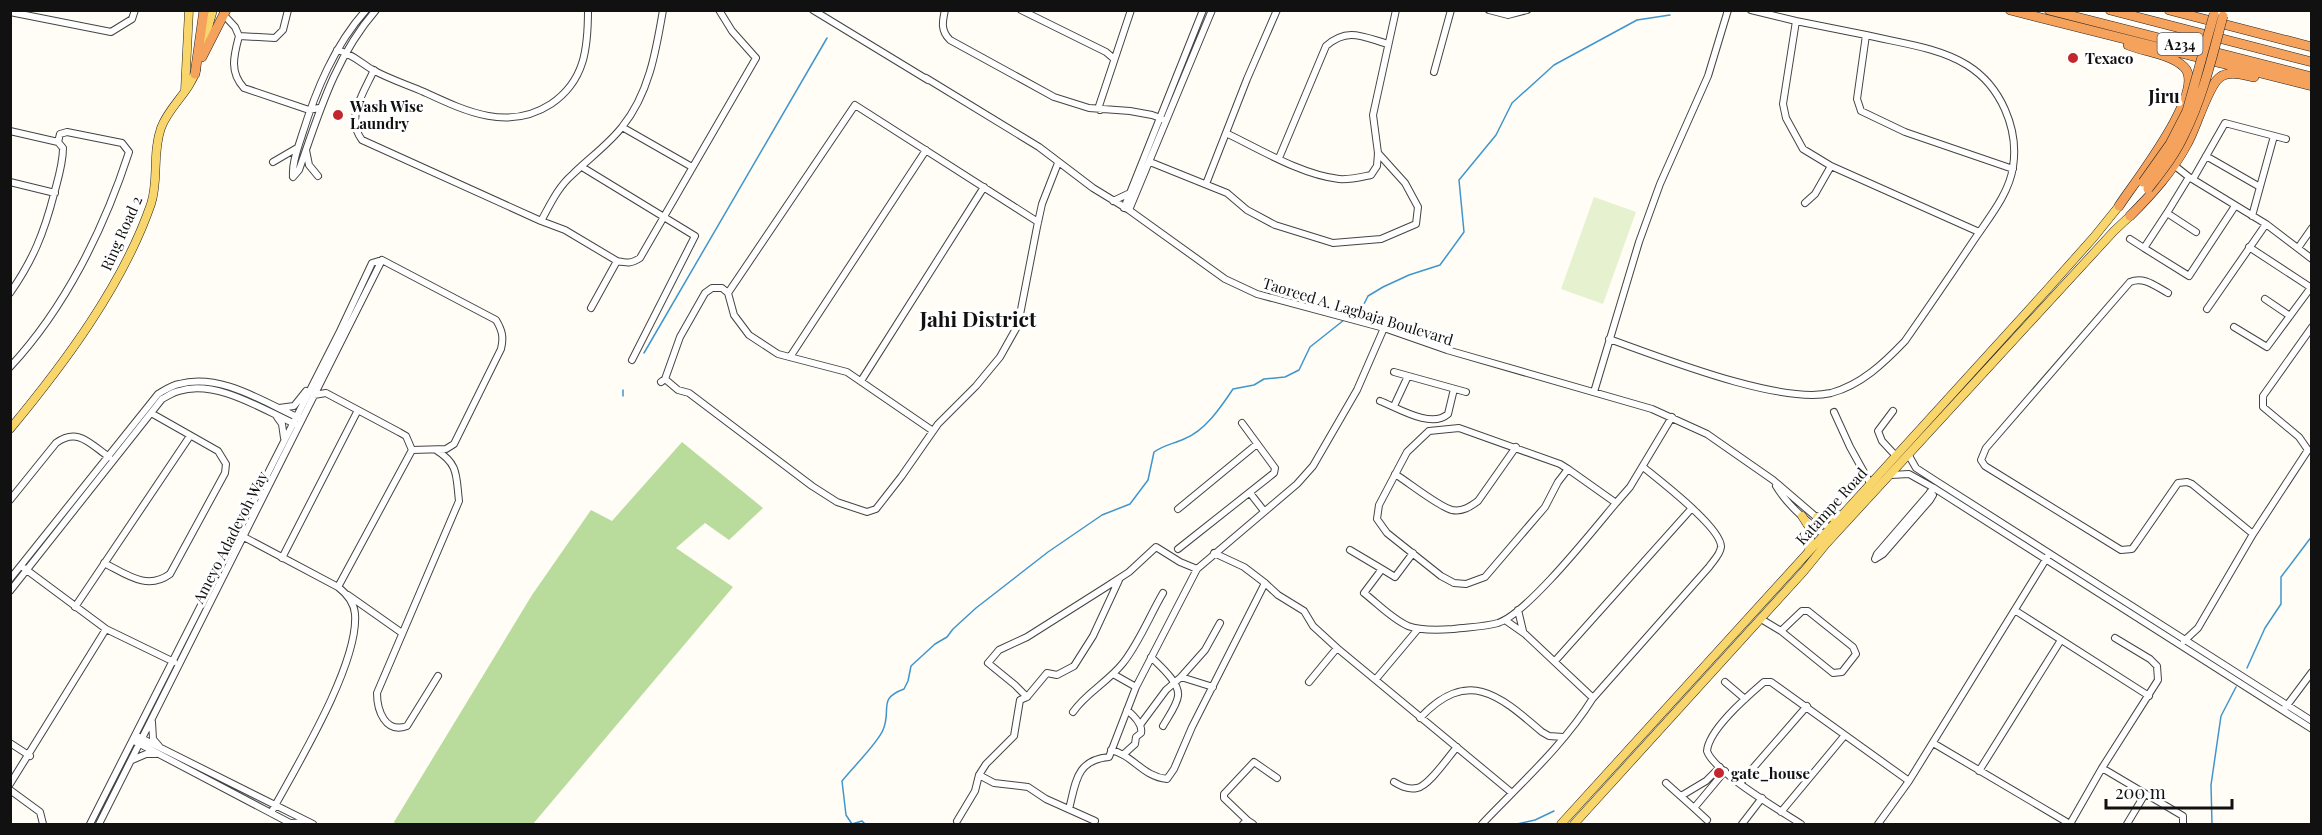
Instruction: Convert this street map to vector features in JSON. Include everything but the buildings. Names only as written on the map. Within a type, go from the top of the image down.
[{"type":"highway","points":[[195,74],[204,10]]},
{"type":"highway","points":[[2010,10],[2312,86]]},
{"type":"highway","points":[[2021,10],[2038,18]]},
{"type":"highway","name":"A234","points":[[2049,10],[2312,77]]},
{"type":"highway","name":"A234","points":[[2110,10],[2312,62]]},
{"type":"highway","points":[[2169,10],[2312,47]]},
{"type":"highway","points":[[2185,10],[2201,19]]},
{"type":"highway","points":[[199,61],[224,12]]},
{"type":"highway","points":[[2130,216],[2145,186],[2184,135],[2207,78],[2219,13]]},
{"type":"highway","points":[[2110,36],[2141,51],[2179,64],[2187,71],[2189,82],[2188,90],[2172,126],[2119,206]]},
{"type":"highway","points":[[2130,216],[2175,166],[2219,78],[2225,74],[2235,73],[2261,78],[2274,76]]},
{"type":"highway","points":[[2119,206],[2145,186]]},
{"type":"main road","points":[[185,91],[189,10]]},
{"type":"main road","name":"Ring Road 2","points":[[10,429],[58,370],[92,320],[128,256],[152,201],[154,165],[160,132],[167,115],[195,74],[213,10]]},
{"type":"main road","name":"Katampe Road","points":[[1574,825],[1826,544],[1830,532],[1843,513],[2009,332],[2119,206]]},
{"type":"main road","name":"Katampe Road","points":[[1562,825],[1809,550],[1891,475],[2130,216]]},
{"type":"main road","points":[[2009,332],[2015,339]]},
{"type":"main road","points":[[1817,517],[1834,517],[1843,513]]},
{"type":"main road","points":[[1802,516],[1811,530],[1809,550]]},
{"type":"street","points":[[10,12],[111,32],[132,19],[135,10]]},
{"type":"street","points":[[239,36],[275,38],[283,30],[288,10]]},
{"type":"street","points":[[366,10],[337,50],[322,78],[298,147],[293,177],[306,149],[319,108],[346,52],[376,10]]},
{"type":"street","points":[[337,50],[346,52],[374,70],[461,110],[485,117],[515,118],[543,109],[567,91],[584,61],[588,35],[588,10]]},
{"type":"street","points":[[541,221],[570,176],[622,127],[643,94],[657,43],[663,10]]},
{"type":"street","points":[[374,70],[356,110],[354,122],[362,140],[565,230],[617,261],[633,262],[640,258],[756,58],[732,31],[719,10]]},
{"type":"street","name":"Taoreed A. Lagbaja Boulevard","points":[[813,10],[967,103]]},
{"type":"street","points":[[945,10],[942,26],[944,34],[950,40],[1054,97],[1100,110],[1142,113],[1162,122]]},
{"type":"street","points":[[1021,10],[1106,52],[1113,58]]},
{"type":"street","points":[[1100,110],[1099,105],[1113,58],[1131,10]]},
{"type":"street","points":[[1137,216],[1134,194],[1203,10]]},
{"type":"street","points":[[1127,209],[1150,162],[1162,122],[1212,10]]},
{"type":"street","points":[[1206,184],[1247,79],[1278,10]]},
{"type":"street","points":[[1226,133],[1303,169],[1338,179],[1371,174],[1377,166],[1378,153],[1373,116],[1396,10]]},
{"type":"street","points":[[1434,72],[1451,10]]},
{"type":"street","points":[[1489,10],[1508,15],[1527,10]]},
{"type":"street","points":[[1594,392],[1660,184],[1708,76],[1728,10]]},
{"type":"street","points":[[1609,339],[1702,371],[1759,387],[1818,395],[1833,392],[1869,374],[1887,360],[1905,341],[2000,201],[2013,169],[2014,142],[2007,115],[1995,92],[1980,75],[1967,65],[1944,55],[1866,35],[1751,10]]},
{"type":"street","points":[[224,12],[239,36],[233,68],[237,81],[244,88],[309,110],[319,108]]},
{"type":"street","points":[[1796,21],[1783,105],[1786,118],[1803,149],[1831,166],[1979,232]]},
{"type":"street","points":[[1279,158],[1326,46],[1337,37],[1346,35],[1388,44]]},
{"type":"street","points":[[1866,35],[1857,99],[1861,111],[1905,132],[2013,169]]},
{"type":"street","name":"Taoreed A. Lagbaja Boulevard","points":[[926,78],[1039,147],[1058,163],[1225,279],[1257,294],[1384,328],[1447,350],[1652,409],[1672,417],[1707,434],[1773,480],[1817,517],[1830,532]]},
{"type":"street","points":[[728,293],[855,105],[1038,222]]},
{"type":"street","points":[[2144,248],[2206,156],[2225,123],[2286,139]]},
{"type":"street","points":[[622,127],[692,167]]},
{"type":"street","points":[[10,131],[58,142],[62,144],[63,151],[45,230],[36,252],[10,293]]},
{"type":"street","points":[[10,368],[39,334],[77,272],[109,207],[129,153],[122,143],[67,132],[60,134],[58,142]]},
{"type":"street","points":[[2252,216],[2274,136]]},
{"type":"street","points":[[273,162],[298,147]]},
{"type":"street","points":[[306,149],[309,165],[318,176]]},
{"type":"street","points":[[790,357],[926,150]]},
{"type":"street","points":[[1150,162],[1227,193],[1247,210],[1275,225],[1333,243],[1381,238],[1416,224],[1418,207],[1405,183],[1378,153]]},
{"type":"street","points":[[2206,156],[2260,186]]},
{"type":"street","points":[[933,431],[847,372],[778,354],[749,335],[734,315],[728,293],[722,288],[712,288],[705,293],[680,337],[663,380],[678,390],[688,393],[837,502],[867,512],[876,509],[933,431],[976,386],[1000,357],[1014,335],[1018,325],[1038,222],[1058,163]]},
{"type":"street","points":[[1805,203],[1815,194],[1831,166]]},
{"type":"street","points":[[2175,166],[2266,224],[2312,259]]},
{"type":"street","points":[[582,167],[695,236],[632,360]]},
{"type":"street","points":[[10,182],[55,193]]},
{"type":"street","points":[[861,381],[984,187]]},
{"type":"street","points":[[1113,201],[1134,194]]},
{"type":"street","points":[[2130,239],[2189,276],[2235,206]]},
{"type":"street","points":[[2167,213],[2196,232]]},
{"type":"street","points":[[2207,309],[2266,224]]},
{"type":"street","points":[[2298,248],[2312,228]]},
{"type":"street","points":[[2234,327],[2267,347],[2311,286],[2249,247]]},
{"type":"street","points":[[382,260],[496,320],[502,329],[501,349],[454,444],[446,449],[412,450]]},
{"type":"street","name":"Ameyo Adadevoh Way","points":[[240,535],[284,441],[314,395],[319,379],[372,263],[382,260]]},
{"type":"street","name":"Ameyo Adadevoh Way","points":[[90,825],[137,740],[319,379],[382,260]]},
{"type":"street","points":[[591,308],[617,261]]},
{"type":"street","points":[[2168,293],[2145,280],[2136,279],[2130,282],[1986,448],[1981,460],[1985,466],[2121,550],[2132,549],[2178,483],[2182,482],[2192,484],[2253,534]]},
{"type":"street","points":[[2265,299],[2290,316]]},
{"type":"street","points":[[2180,645],[2198,628],[2253,534],[2308,450],[2299,437],[2263,407],[2263,396],[2312,327]]},
{"type":"street","points":[[1069,809],[1082,768],[1095,758],[1109,757],[1136,687],[1197,569],[1297,484],[1313,466],[1357,390],[1384,328]]},
{"type":"street","points":[[1394,372],[1466,392]]},
{"type":"street","points":[[1394,406],[1408,376]]},
{"type":"street","points":[[110,459],[162,399],[179,391],[195,388],[213,389],[276,411],[294,406],[319,379],[326,393],[406,436],[412,450]]},
{"type":"street","points":[[10,591],[23,568],[110,459],[158,394],[177,384],[195,381],[214,382],[298,421]]},
{"type":"street","points":[[1380,401],[1422,418],[1437,419],[1448,414],[1454,389]]},
{"type":"street","points":[[314,395],[326,393]]},
{"type":"street","points":[[282,558],[358,410]]},
{"type":"street","points":[[276,411],[282,424],[284,441]]},
{"type":"street","points":[[1893,411],[1878,431],[1882,441],[1896,455]]},
{"type":"street","points":[[1834,412],[1870,483]]},
{"type":"street","points":[[104,563],[140,581],[151,583],[161,581],[170,574],[225,473],[226,464],[218,451],[151,413]]},
{"type":"street","points":[[1382,569],[1364,593],[1392,617],[1418,629],[1475,627],[1505,620],[1543,587],[1616,503],[1643,467],[1672,417]]},
{"type":"street","points":[[1437,419],[1443,428]]},
{"type":"street","points":[[1178,549],[1272,476],[1275,468],[1242,423]]},
{"type":"street","points":[[1568,469],[1558,482],[1545,507],[1485,577],[1467,584],[1454,583],[1440,576],[1387,533],[1377,519],[1379,505],[1407,452],[1430,432],[1443,428],[1459,428],[1516,447],[1568,469],[1616,503]]},
{"type":"street","points":[[10,500],[56,443],[64,438],[73,435],[81,437],[110,459]]},
{"type":"street","points":[[75,607],[190,436]]},
{"type":"street","points":[[1178,509],[1257,444]]},
{"type":"street","points":[[1395,474],[1446,508],[1461,510],[1471,507],[1478,501],[1516,447]]},
{"type":"street","points":[[436,449],[448,457],[455,467],[459,501],[377,693],[380,716],[386,723],[398,728],[407,726],[438,676]]},
{"type":"street","points":[[338,587],[412,450]]},
{"type":"street","points":[[1908,454],[1916,468],[2180,645],[2285,708],[2312,721]]},
{"type":"street","points":[[1482,825],[1545,761],[1582,716],[1593,698],[1718,556],[1721,546],[1717,535],[1706,521],[1643,467]]},
{"type":"street","points":[[1891,475],[1903,473],[1912,475],[1932,490],[2186,639],[2312,729]]},
{"type":"street","name":"Taoreed A. Lagbaja Boulevard","points":[[1773,480],[1782,496],[1802,516],[1830,532]]},
{"type":"street","points":[[1896,536],[1933,496],[1932,490]]},
{"type":"street","points":[[1250,493],[1264,511]]},
{"type":"street","points":[[1555,661],[1692,508]]},
{"type":"street","points":[[240,535],[338,587],[402,633]]},
{"type":"street","points":[[1027,697],[988,663],[999,650],[1053,621],[1120,578],[1156,547],[1180,562],[1197,569]]},
{"type":"street","points":[[1350,550],[1395,577],[1413,553]]},
{"type":"street","points":[[1214,553],[1244,567],[1278,595],[1304,612],[1313,626],[1337,648],[1512,793]]},
{"type":"street","points":[[1878,825],[1909,781],[2048,556]]},
{"type":"street","points":[[10,579],[23,568]]},
{"type":"street","points":[[23,568],[106,629],[176,663]]},
{"type":"street","points":[[957,821],[975,791],[979,775],[996,752],[1014,736],[1020,700],[1027,697],[1047,673],[1057,675],[1074,666],[1093,636],[1120,578]]},
{"type":"street","points":[[1111,750],[1124,754],[1148,774],[1167,779],[1170,776],[1265,583]]},
{"type":"street","points":[[1073,712],[1083,699],[1125,661],[1163,593]]},
{"type":"street","points":[[273,809],[323,717],[343,668],[355,628],[355,612],[347,594]]},
{"type":"street","points":[[1518,610],[1525,634]]},
{"type":"street","points":[[1761,619],[1781,631],[1833,673],[1842,672],[1856,654],[1854,646],[1808,610],[1802,611],[1781,631]]},
{"type":"street","points":[[2016,611],[2149,696]]},
{"type":"street","points":[[1505,620],[1525,634],[1593,698]]},
{"type":"street","points":[[1140,725],[1173,683],[1205,650],[1220,623]]},
{"type":"street","points":[[10,784],[30,756],[106,629]]},
{"type":"street","points":[[1376,679],[1418,629]]},
{"type":"street","points":[[1933,743],[2070,824],[2102,768],[2158,680],[2157,666],[2150,659],[2115,638]]},
{"type":"street","points":[[1979,771],[2061,640]]},
{"type":"street","points":[[1309,682],[1337,648]]},
{"type":"street","points":[[1152,657],[1173,683],[1178,694],[1163,726]]},
{"type":"street","name":"Ameyo Adadevoh Way","points":[[99,825],[131,760],[137,740],[153,717],[176,663]]},
{"type":"street","points":[[2285,708],[2312,672]]},
{"type":"street","points":[[1113,674],[1136,687]]},
{"type":"street","points":[[1181,677],[1213,687]]},
{"type":"street","points":[[1801,824],[1740,783],[1709,756],[1708,746],[1715,733],[1745,699],[1764,682],[1768,681],[1807,706],[1909,781]]},
{"type":"street","points":[[1725,682],[1745,699]]},
{"type":"street","points":[[1420,718],[1441,698],[1449,694],[1485,692],[1507,703],[1542,732],[1549,736],[1563,737]]},
{"type":"street","points":[[1158,702],[1171,711]]},
{"type":"street","points":[[1740,783],[1807,706]]},
{"type":"street","points":[[1124,754],[1135,744],[1136,737],[1141,733],[1140,725],[1127,710]]},
{"type":"street","points":[[153,717],[153,739],[160,752]]},
{"type":"street","points":[[1781,812],[1845,735]]},
{"type":"street","points":[[137,740],[273,809],[310,823]]},
{"type":"street","points":[[10,743],[30,756]]},
{"type":"street","points":[[1394,782],[1404,788],[1417,788],[1425,784],[1457,747]]},
{"type":"street","points":[[131,760],[160,752]]},
{"type":"street","points":[[1247,823],[1224,798],[1224,794],[1254,762],[1277,778]]},
{"type":"street","points":[[2102,768],[2183,816],[2183,825]]},
{"type":"street","points":[[1681,796],[1723,769]]},
{"type":"street","points":[[1694,808],[1712,787],[1723,769]]},
{"type":"street","points":[[979,775],[994,783],[1028,787],[1046,799],[1095,821]]},
{"type":"street","points":[[1707,781],[1712,787]]},
{"type":"street","points":[[1666,783],[1707,820]]},
{"type":"street","points":[[10,790],[40,812],[43,825]]},
{"type":"street","points":[[2127,825],[2145,794]]},
{"type":"street","points":[[1742,825],[1762,798]]},
{"type":"street","points":[[273,809],[289,824],[310,823]]},
{"type":"green space","points":[[1594,197],[1636,212],[1603,304],[1561,289]]},
{"type":"green space","points":[[682,442],[763,508],[729,540],[705,523],[676,548],[733,587],[533,824],[395,824],[394,822],[532,595],[591,510],[612,521]]},
{"type":"waterway","points":[[1348,317],[1364,304],[1368,296],[1383,287],[1409,275],[1440,265],[1464,232],[1459,180],[1496,135],[1512,103],[1554,65],[1637,20],[1670,15]]},
{"type":"waterway","points":[[644,353],[827,38]]},
{"type":"waterway","points":[[852,824],[846,815],[842,781],[880,736],[885,723],[888,701],[904,689],[911,666],[935,644],[947,637],[976,608],[1048,552],[1102,515],[1130,504],[1148,480],[1154,452],[1199,430],[1212,418],[1233,389],[1254,385],[1264,379],[1285,377],[1299,370],[1310,347],[1344,320]]},
{"type":"waterway","points":[[623,390],[623,396]]},
{"type":"waterway","points":[[2247,668],[2265,628],[2281,604],[2281,577],[2312,536]]},
{"type":"waterway","points":[[2212,824],[2211,785],[2221,716],[2236,687]]},
{"type":"waterway","points":[[1517,824],[1535,820],[1554,811]]},
{"type":"waterway","points":[[852,824],[862,821],[865,824]]},
{"type":"place","name":"Texaco","points":[[2073,58]]},
{"type":"place","name":"Wash Wise Laundry","points":[[338,115]]},
{"type":"place","name":"gate_house","points":[[1719,773]]},
{"type":"district","name":"Jiru","points":[[2164,96]]},
{"type":"district","name":"Jahi District","points":[[978,318]]}]
